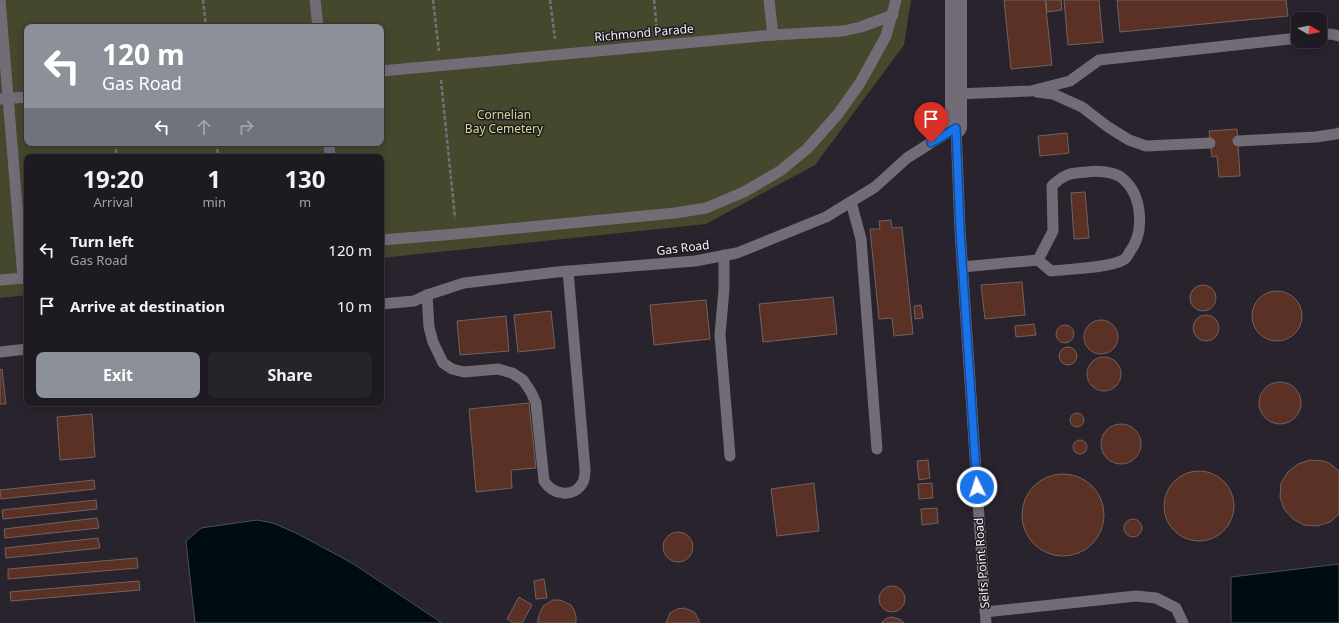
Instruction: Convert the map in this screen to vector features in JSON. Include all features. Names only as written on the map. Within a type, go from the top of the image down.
[{"type":"street","name":"Selfs Point Road","points":[[956,0],[956,128]]},
{"type":"lane","points":[[0,0],[4,98],[24,269]]},
{"type":"lane","points":[[315,0],[318,24]]},
{"type":"lane","points":[[769,0],[773,35]]},
{"type":"lane","points":[[384,240],[675,213],[706,208],[744,192],[780,171],[807,149],[838,114],[860,83],[886,36],[896,0]]},
{"type":"lane","name":"Richmond Parade","points":[[384,70],[773,35],[843,31],[861,27],[892,15]]},
{"type":"lane","points":[[1327,34],[1339,36]]},
{"type":"lane","points":[[1031,91],[1070,81],[1099,60],[1291,39]]},
{"type":"lane","points":[[956,94],[1031,91],[1053,94],[1082,107],[1128,140],[1146,146],[1210,143]]},
{"type":"lane","points":[[4,98],[24,97]]},
{"type":"lane","name":"Gas Road","points":[[384,304],[414,301],[427,295],[464,283],[568,271],[695,261],[737,253],[826,217],[875,187],[907,158],[956,128]]},
{"type":"lane","name":"Selfs Point Road","points":[[956,128],[962,267],[985,618]]},
{"type":"lane","points":[[1238,141],[1316,137],[1336,134],[1339,132]]},
{"type":"lane","points":[[962,267],[1038,260],[1051,271],[1106,265],[1124,260],[1134,248],[1140,233],[1139,213],[1135,194],[1122,178],[1106,172],[1072,173],[1061,177],[1052,186],[1053,231],[1038,260]]},
{"type":"lane","points":[[851,202],[861,239],[877,449]]},
{"type":"lane","points":[[724,255],[724,289],[720,336],[730,456]]},
{"type":"lane","points":[[427,295],[429,326],[433,342],[442,363],[464,372],[498,369],[523,380],[536,404],[544,481],[548,488],[557,492],[572,492],[584,481],[586,469],[568,271]]},
{"type":"lane","points":[[0,280],[24,278]]},
{"type":"lane","points":[[0,352],[24,349]]},
{"type":"lane","points":[[985,618],[1129,597],[1143,597],[1156,598],[1176,608],[1183,623]]},
{"type":"path","points":[[203,0],[206,24]]},
{"type":"path","points":[[433,0],[456,234]]},
{"type":"path","points":[[550,0],[557,54]]},
{"type":"path","points":[[654,0],[658,45]]},
{"type":"green space","name":"Cornelian Bay Cemetery","points":[[0,0],[911,0],[904,45],[815,165],[706,224],[384,258],[384,154],[24,154],[24,295],[0,298]]},
{"type":"shaded area","points":[[257,520],[273,523],[298,534],[352,563],[442,623],[195,623],[186,541],[201,528]]},
{"type":"shaded area","points":[[1339,564],[1339,623],[1231,623],[1231,577]]},
{"type":"building","points":[[1004,0],[1045,0],[1052,65],[1011,69]]},
{"type":"building","points":[[1046,0],[1061,0],[1062,10],[1047,12]]},
{"type":"building","points":[[1064,0],[1099,0],[1103,42],[1068,45]]},
{"type":"building","points":[[1117,0],[1286,0],[1288,16],[1120,32]]},
{"type":"building","points":[[1237,129],[1240,176],[1219,177],[1217,156],[1212,157],[1209,131]]},
{"type":"building","points":[[1067,133],[1069,153],[1040,156],[1038,136]]},
{"type":"building","points":[[1085,192],[1089,238],[1074,239],[1071,193]]},
{"type":"building","points":[[891,220],[892,228],[902,227],[913,334],[894,336],[892,318],[879,319],[870,229],[880,229],[879,221]]},
{"type":"building","points":[[1022,282],[1025,315],[985,319],[981,285]]},
{"type":"building","points":[[1203,285],[1212,289],[1216,298],[1212,307],[1203,311],[1194,307],[1190,298],[1194,289]]},
{"type":"building","points":[[1277,291],[1287,293],[1295,298],[1300,306],[1302,316],[1300,326],[1295,334],[1287,339],[1277,341],[1267,339],[1259,334],[1254,326],[1252,316],[1254,306],[1259,298],[1267,293]]},
{"type":"building","points":[[833,297],[837,334],[763,342],[759,304]]},
{"type":"building","points":[[706,300],[710,339],[654,345],[650,305]]},
{"type":"building","points":[[921,305],[923,318],[915,319],[914,306]]},
{"type":"building","points":[[551,311],[555,348],[518,352],[514,315]]},
{"type":"building","points":[[1206,315],[1215,319],[1219,328],[1215,337],[1206,341],[1197,337],[1193,328],[1197,319]]},
{"type":"building","points":[[506,316],[509,351],[460,355],[457,321]]},
{"type":"building","points":[[1101,320],[1113,325],[1118,337],[1113,349],[1101,354],[1089,349],[1084,337],[1089,325]]},
{"type":"building","points":[[1034,324],[1036,335],[1016,337],[1015,326]]},
{"type":"building","points":[[1065,325],[1071,328],[1074,334],[1071,340],[1065,343],[1059,340],[1056,334],[1059,328]]},
{"type":"building","points":[[1068,347],[1074,350],[1077,356],[1074,362],[1068,365],[1062,362],[1059,356],[1062,350]]},
{"type":"building","points":[[1104,357],[1116,362],[1121,374],[1116,386],[1104,391],[1092,386],[1087,374],[1092,362]]},
{"type":"building","points":[[2,369],[6,404],[0,404],[0,370]]},
{"type":"building","points":[[1276,382],[1284,382],[1295,388],[1301,399],[1301,407],[1295,418],[1284,424],[1276,424],[1265,418],[1259,407],[1259,399],[1265,388]]},
{"type":"building","points":[[529,403],[536,468],[511,470],[512,488],[476,492],[469,409]]},
{"type":"building","points":[[1074,413],[1080,413],[1084,417],[1084,423],[1080,427],[1074,427],[1070,423],[1070,417]]},
{"type":"building","points":[[92,414],[95,457],[60,460],[57,417]]},
{"type":"building","points":[[1125,424],[1132,427],[1138,433],[1141,444],[1140,452],[1132,461],[1125,464],[1117,464],[1110,461],[1102,452],[1101,440],[1104,433],[1113,425]]},
{"type":"building","points":[[1077,440],[1083,440],[1087,444],[1087,450],[1083,454],[1077,454],[1073,450],[1073,444]]},
{"type":"building","points":[[928,460],[930,478],[919,480],[917,461]]},
{"type":"building","points":[[1310,460],[1329,463],[1339,471],[1339,514],[1330,522],[1317,526],[1304,525],[1293,519],[1284,509],[1280,497],[1281,483],[1288,472],[1298,464]]},
{"type":"building","points":[[1192,471],[1206,471],[1219,476],[1229,486],[1234,499],[1234,513],[1229,526],[1219,536],[1206,541],[1192,541],[1179,536],[1169,526],[1164,513],[1164,499],[1169,486],[1179,476]]},
{"type":"building","points":[[1055,474],[1071,474],[1086,481],[1097,492],[1104,507],[1104,523],[1101,531],[1092,544],[1079,553],[1071,556],[1055,556],[1040,549],[1029,538],[1022,523],[1022,507],[1029,492],[1040,481]]},
{"type":"building","points":[[94,480],[95,489],[1,499],[0,490]]},
{"type":"building","points":[[814,483],[819,531],[777,536],[771,489]]},
{"type":"building","points":[[932,483],[933,498],[919,499],[918,484]]},
{"type":"building","points":[[96,500],[97,509],[3,519],[2,510]]},
{"type":"building","points":[[937,508],[938,523],[922,525],[921,509]]},
{"type":"building","points":[[97,518],[99,528],[5,538],[4,529]]},
{"type":"building","points":[[1133,519],[1137,520],[1141,524],[1141,532],[1137,536],[1133,537],[1129,536],[1125,532],[1124,528],[1125,524],[1129,520]]},
{"type":"building","points":[[678,532],[689,536],[693,547],[689,558],[678,562],[667,558],[663,547],[667,536]]},
{"type":"building","points":[[98,538],[100,548],[6,558],[5,548]]},
{"type":"building","points":[[137,558],[138,568],[8,579],[8,569]]},
{"type":"building","points":[[544,579],[547,598],[536,599],[534,581]]},
{"type":"building","points":[[139,581],[140,590],[11,601],[10,592]]},
{"type":"building","points":[[892,586],[901,590],[905,599],[901,608],[892,612],[883,608],[879,599],[883,590]]},
{"type":"building","points":[[519,597],[532,605],[522,623],[513,623],[507,619]]},
{"type":"building","points":[[553,600],[560,600],[571,605],[576,616],[576,623],[538,623],[538,618],[543,606]]},
{"type":"building","points":[[684,608],[695,613],[700,623],[666,623],[670,613],[677,609]]},
{"type":"building","points":[[892,617],[901,620],[904,623],[881,623],[887,618]]},
{"type":"route","points":[[931,143],[956,128],[960,230],[977,487]]}]
